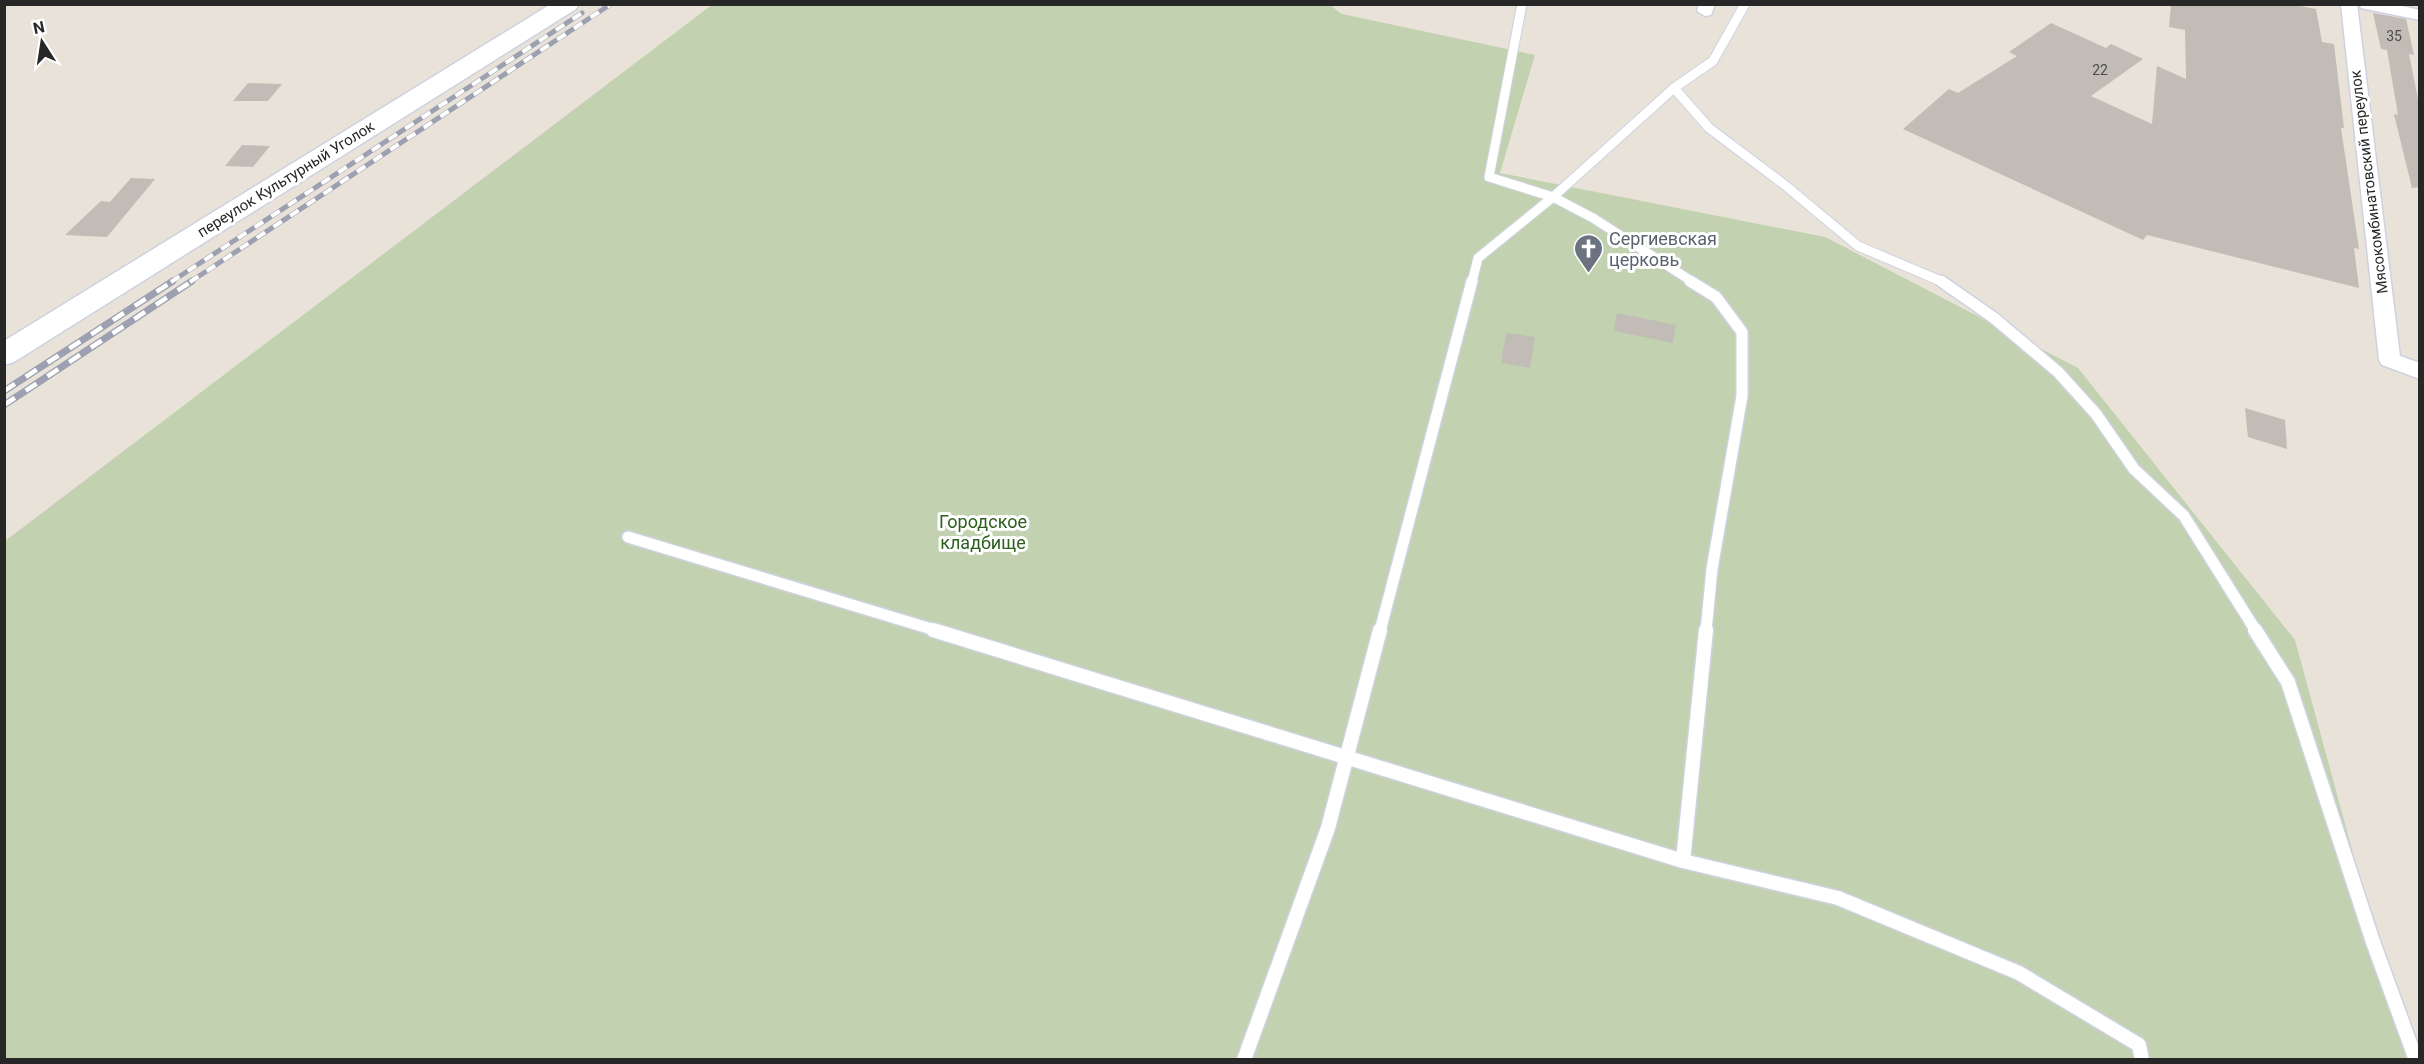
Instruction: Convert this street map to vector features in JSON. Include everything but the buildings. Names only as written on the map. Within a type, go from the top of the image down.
[{"type":"street","name":"переулок Культурный Уголок","points":[[4,355],[568,4]]},
{"type":"street","name":"Мясокомбинатовский переулок","points":[[2349,4],[2390,360],[2420,370]]},
{"type":"street","points":[[2367,4],[2420,15]]},
{"type":"lane","points":[[1522,4],[1489,177],[1553,197],[1593,218],[1716,297],[1742,332],[1742,396],[1712,569],[1683,861]]},
{"type":"lane","points":[[1244,1059],[1328,828],[1478,258],[1553,197],[1674,88],[1713,61],[1745,4]]},
{"type":"lane","points":[[1674,88],[1709,128],[1786,186],[1858,246],[1940,280],[1994,318],[2058,372],[2096,414],[2134,470],[2184,516],[2288,682],[2373,942],[2416,1059]]},
{"type":"lane","points":[[628,537],[1346,755],[1683,861],[1838,898],[2019,973],[2139,1045],[2142,1059]]},
{"type":"green space","name":"Городское кладбище","points":[[713,4],[1330,5],[1342,14],[1535,55],[1500,173],[1825,237],[2078,368],[2295,640],[2409,1059],[5,1060],[5,541]]},
{"type":"railway","points":[[190,282],[611,4]]},
{"type":"railway","points":[[171,282],[582,13]]},
{"type":"railway","points":[[4,391],[173,281]]},
{"type":"railway","points":[[4,405],[192,281]]},
{"type":"place","name":"Сергиевская церковь","points":[[1588,274]]}]
